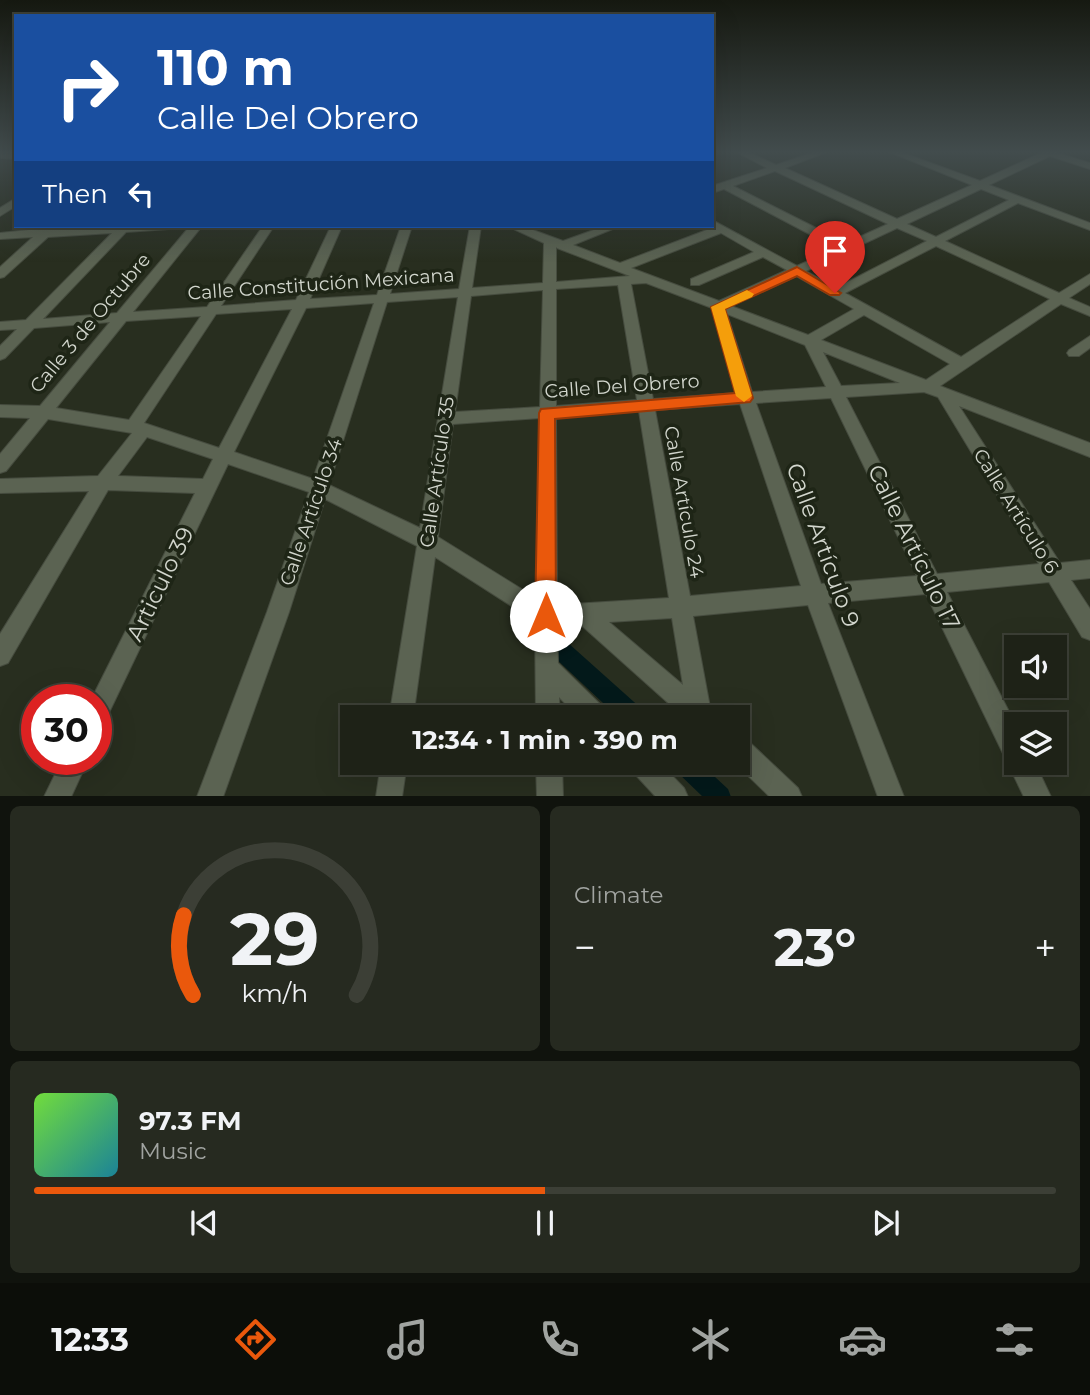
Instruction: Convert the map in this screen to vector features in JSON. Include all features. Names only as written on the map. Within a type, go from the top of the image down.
[{"type":"street","points":[[729,188],[846,248]]},
{"type":"street","points":[[820,188],[1090,312]]},
{"type":"street","points":[[718,307],[973,188]]},
{"type":"street","points":[[989,188],[1090,227]]},
{"type":"street","points":[[835,293],[1018,199]]},
{"type":"street","points":[[0,214],[14,203]]},
{"type":"street","points":[[717,225],[961,364]]},
{"type":"street","points":[[0,236],[49,229],[86,228]]},
{"type":"street","points":[[0,355],[123,228]]},
{"type":"street","name":"Calle 3 de Octubre","points":[[0,466],[41,412],[194,228]]},
{"type":"street","points":[[0,655],[103,483],[267,228]]},
{"type":"street","name":"Articulo 39","points":[[111,684],[208,486],[302,304],[335,228]]},
{"type":"street","name":"Calle Artículo 34","points":[[210,796],[278,612],[406,228]]},
{"type":"street","name":"Calle Artículo 35","points":[[403,705],[475,228]]},
{"type":"street","points":[[517,228],[621,274],[645,279],[810,340],[1087,452]]},
{"type":"street","points":[[585,228],[594,233]]},
{"type":"street","points":[[556,244],[609,228]]},
{"type":"street","points":[[621,274],[711,228]]},
{"type":"street","points":[[0,274],[49,229]]},
{"type":"street","points":[[548,705],[548,287],[556,244]]},
{"type":"street","points":[[695,282],[763,252]]},
{"type":"street","name":"Calle Constitución Mexicana","points":[[0,326],[548,287],[621,274]]},
{"type":"street","name":"Calle Artículo 24","points":[[621,274],[699,705]]},
{"type":"street","points":[[935,389],[961,364],[1090,278]]},
{"type":"street","name":"Calle Artículo 9","points":[[718,307],[745,398],[814,595],[891,796]]},
{"type":"street","points":[[810,340],[865,309]]},
{"type":"street","name":"Calle Artículo 17","points":[[810,340],[838,390],[1004,728]]},
{"type":"street","points":[[1074,353],[1090,341]]},
{"type":"street","name":"Calle Del Obrero","points":[[445,419],[838,390],[935,389]]},
{"type":"street","name":"Calle Artículo 6","points":[[935,389],[1090,629]]},
{"type":"street","points":[[0,411],[41,412],[138,428],[319,488],[427,541],[546,616],[681,607],[1090,569]]},
{"type":"street","points":[[0,486],[103,483],[208,486]]},
{"type":"street","points":[[584,614],[688,705]]},
{"type":"street","points":[[547,668],[583,705]]},
{"type":"street","points":[[750,760],[789,796]]},
{"type":"street","points":[[57,796],[68,775]]},
{"type":"street","points":[[389,796],[392,775]]},
{"type":"street","points":[[549,775],[550,796]]},
{"type":"street","points":[[654,775],[676,796]]},
{"type":"street","points":[[1027,775],[1038,796]]},
{"type":"waterway","points":[[560,649],[621,705]]},
{"type":"waterway","points":[[697,775],[719,796]]},
{"type":"slow traffic","points":[[744,396],[718,307],[747,294]]},
{"type":"route","points":[[546,616],[547,413],[745,398],[718,307],[797,271],[835,293]]}]
